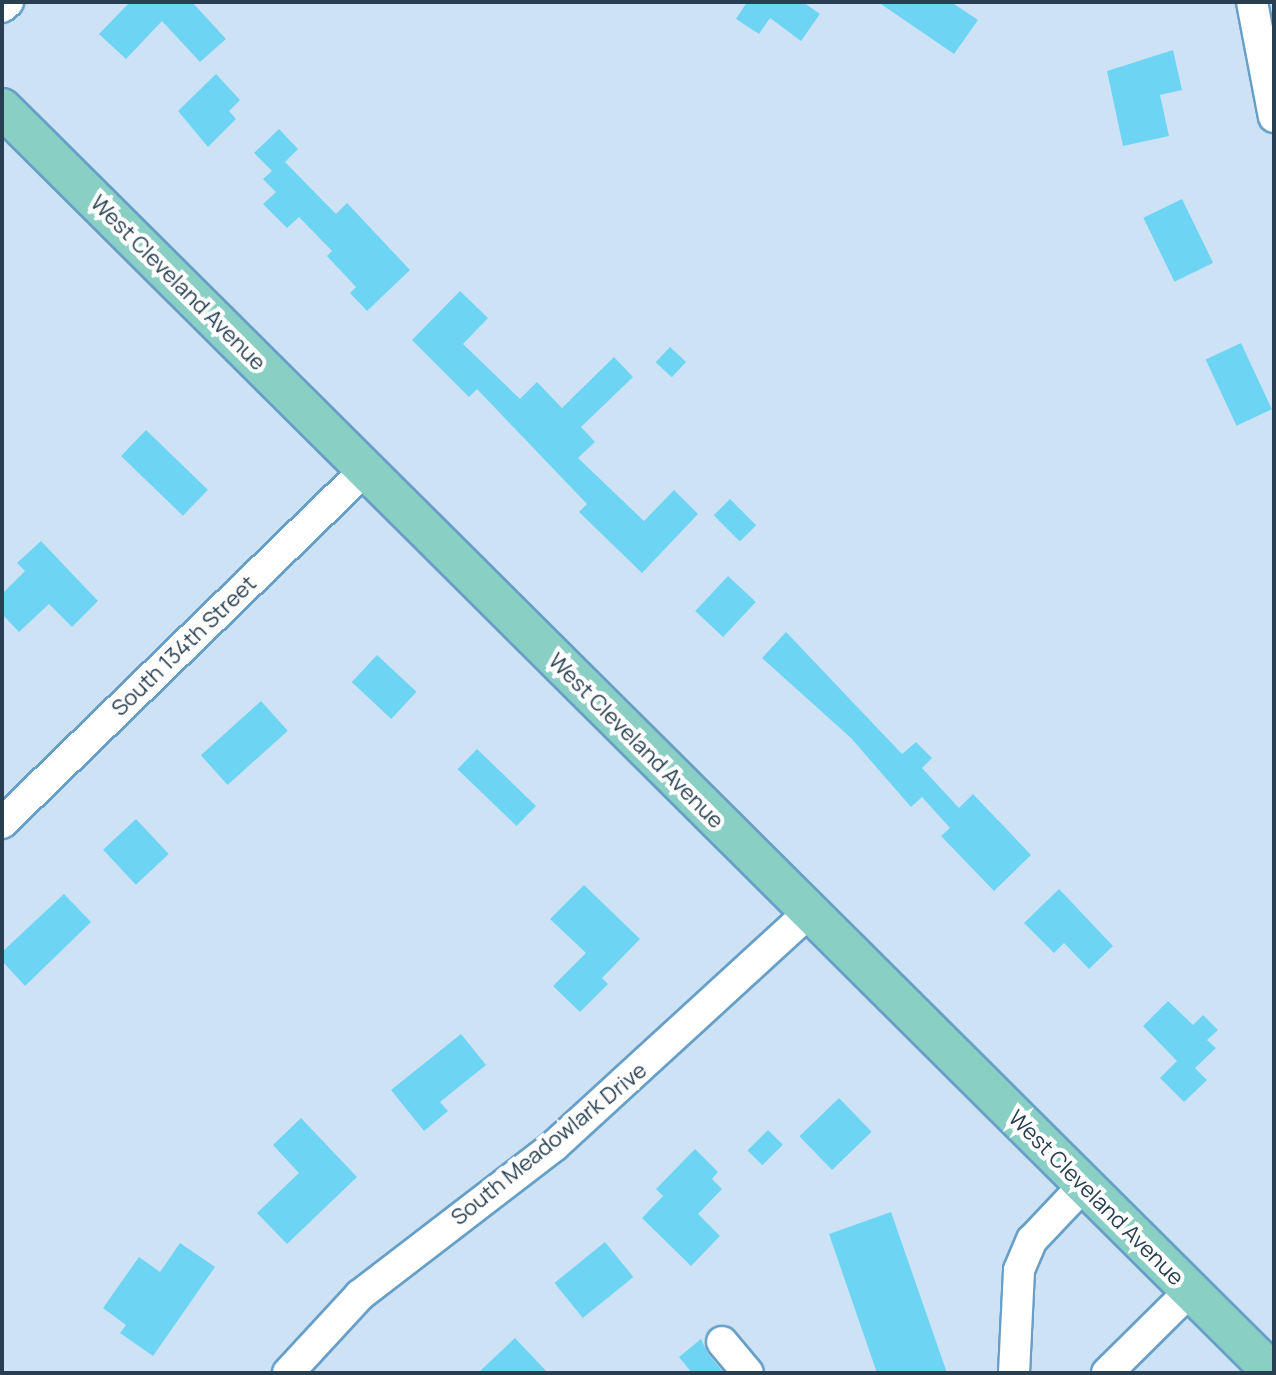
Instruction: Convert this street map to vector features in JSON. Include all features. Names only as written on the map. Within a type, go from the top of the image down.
[{"type":"main road","name":"West Cleveland Avenue","points":[[2,108],[1273,1373]]},
{"type":"street","points":[[2,7],[8,2]]},
{"type":"street","points":[[1252,2],[1274,117]]},
{"type":"street","name":"South 134th Street","points":[[2,823],[365,470]]},
{"type":"street","name":"South Meadowlark Drive","points":[[288,1373],[360,1295],[554,1146],[808,913]]},
{"type":"street","points":[[1014,1373],[1019,1270],[1032,1240],[1083,1186]]},
{"type":"street","points":[[1107,1373],[1190,1291]]},
{"type":"street","points":[[722,1342],[748,1373]]},
{"type":"building","points":[[130,2],[192,2],[226,39],[200,62],[162,21],[126,59],[99,34]]},
{"type":"building","points":[[747,2],[803,2],[820,14],[801,41],[770,18],[759,34],[736,19]]},
{"type":"building","points":[[878,2],[951,2],[978,20],[954,54]]},
{"type":"building","points":[[1173,50],[1182,90],[1160,95],[1169,136],[1123,146],[1107,71]]},
{"type":"building","points":[[216,74],[240,100],[229,111],[236,119],[208,147],[178,111]]},
{"type":"building","points":[[279,129],[298,149],[285,162],[336,214],[347,203],[410,270],[367,311],[350,293],[356,287],[327,256],[332,251],[299,217],[287,228],[263,204],[276,192],[263,179],[272,171],[254,153]]},
{"type":"building","points":[[1182,199],[1213,263],[1174,282],[1143,218]]},
{"type":"building","points":[[460,291],[488,318],[463,344],[520,399],[537,382],[562,408],[614,357],[633,377],[581,427],[595,442],[578,458],[644,521],[674,490],[698,514],[642,573],[579,512],[587,504],[477,389],[469,397],[412,340]]},
{"type":"building","points":[[1241,343],[1272,409],[1237,426],[1206,359]]},
{"type":"building","points":[[670,347],[686,362],[672,377],[656,362]]},
{"type":"building","points":[[146,430],[208,490],[183,516],[121,456]]},
{"type":"building","points":[[730,499],[756,525],[740,541],[714,515]]},
{"type":"building","points":[[41,541],[98,601],[72,627],[49,604],[19,632],[2,614],[2,594],[25,571],[17,563]]},
{"type":"building","points":[[728,576],[756,602],[723,637],[695,611]]},
{"type":"building","points":[[786,632],[902,754],[916,742],[932,758],[922,768],[959,808],[973,794],[1031,855],[994,891],[941,836],[950,828],[922,797],[911,807],[851,738],[762,658]]},
{"type":"building","points":[[377,655],[416,692],[391,719],[352,682]]},
{"type":"building","points":[[261,701],[288,731],[228,785],[201,755]]},
{"type":"building","points":[[477,749],[536,806],[517,826],[458,769]]},
{"type":"building","points":[[136,819],[169,854],[136,885],[103,850]]},
{"type":"building","points":[[584,885],[640,939],[602,978],[608,984],[580,1012],[553,986],[586,953],[550,919]]},
{"type":"building","points":[[1059,889],[1113,946],[1089,969],[1064,943],[1054,953],[1024,923]]},
{"type":"building","points":[[64,894],[91,922],[25,986],[2,961],[2,952]]},
{"type":"building","points":[[1168,1001],[1193,1025],[1203,1015],[1218,1030],[1207,1040],[1216,1048],[1195,1068],[1207,1080],[1184,1102],[1160,1078],[1177,1061],[1143,1026]]},
{"type":"building","points":[[461,1034],[486,1065],[440,1102],[448,1111],[424,1131],[391,1090]]},
{"type":"building","points":[[839,1098],[872,1132],[832,1170],[799,1136]]},
{"type":"building","points":[[301,1118],[357,1177],[287,1244],[257,1213],[299,1173],[273,1145]]},
{"type":"building","points":[[768,1130],[783,1145],[762,1165],[747,1151]]},
{"type":"building","points":[[695,1149],[718,1172],[712,1179],[722,1189],[698,1214],[720,1236],[691,1266],[642,1218],[663,1196],[656,1189]]},
{"type":"building","points":[[891,1212],[947,1373],[877,1373],[829,1234]]},
{"type":"building","points":[[605,1242],[633,1277],[583,1318],[554,1283]]},
{"type":"building","points":[[180,1243],[215,1267],[153,1356],[120,1333],[126,1325],[103,1308],[139,1257],[160,1272]]},
{"type":"building","points":[[515,1338],[548,1373],[478,1373]]},
{"type":"building","points":[[701,1339],[708,1354],[724,1373],[692,1373],[679,1357]]}]
